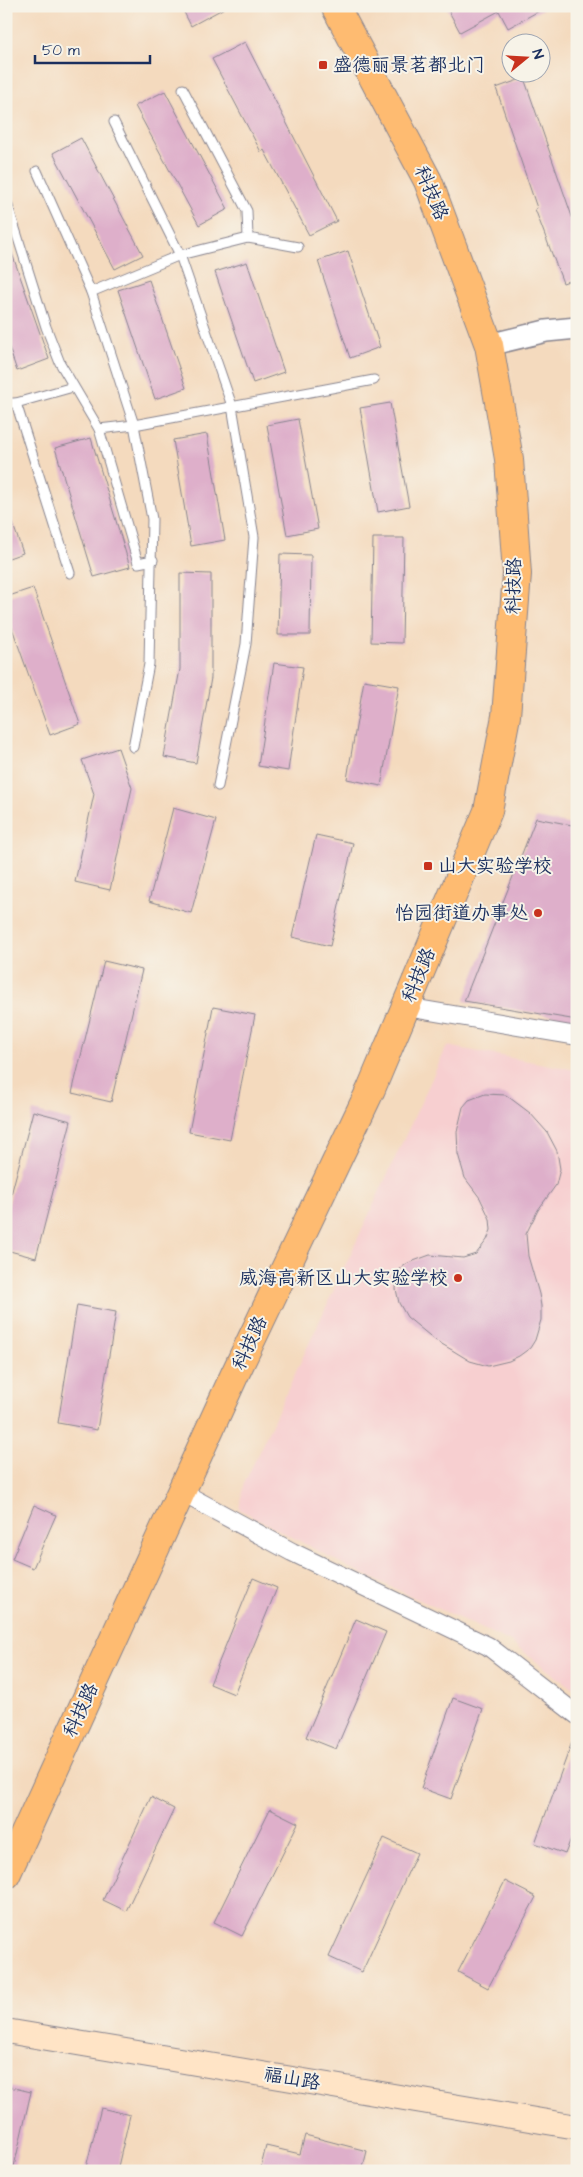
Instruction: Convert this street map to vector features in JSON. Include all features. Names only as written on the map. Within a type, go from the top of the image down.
[{"type":"main road","name":"科技路","points":[[6,1875],[181,1492],[371,1089],[488,811],[506,716],[517,574],[509,459],[488,346],[428,181],[335,6]]},
{"type":"main road","name":"福山路","points":[[6,2031],[577,2128]]},
{"type":"street","points":[[488,346],[546,331],[577,328]]},
{"type":"street","points":[[406,1006],[577,1036]]},
{"type":"street","points":[[181,1492],[292,1552],[488,1646],[577,1715]]},
{"type":"lane","points":[[184,89],[247,211],[248,238]]},
{"type":"lane","points":[[114,122],[180,255],[232,406],[254,537],[246,644],[218,786]]},
{"type":"lane","points":[[37,171],[91,292],[134,425],[152,519],[153,560],[149,664],[133,747]]},
{"type":"lane","points":[[6,200],[46,327],[60,363],[99,429],[138,563],[153,560]]},
{"type":"lane","points":[[91,292],[180,255],[248,238],[298,247]]},
{"type":"lane","points":[[99,429],[134,425],[374,380]]},
{"type":"lane","points":[[70,574],[11,403],[73,387]]},
{"type":"shaded area","name":"威海高新区山大实验学校","points":[[447,1046],[577,1070],[577,1692],[509,1641],[352,1569],[239,1509],[243,1486]]},
{"type":"building","points":[[181,6],[228,6],[191,26]]},
{"type":"building","points":[[446,6],[548,6],[508,28],[499,11],[460,32]]},
{"type":"building","points":[[245,42],[337,221],[309,235],[264,150],[261,152],[212,59]]},
{"type":"building","points":[[513,82],[525,82],[577,231],[577,278],[563,283],[535,209],[537,208],[496,88]]},
{"type":"building","points":[[165,91],[228,209],[199,225],[135,106]]},
{"type":"building","points":[[81,138],[143,255],[115,269],[53,153]]},
{"type":"building","points":[[6,242],[8,242],[49,359],[17,371],[6,339]]},
{"type":"building","points":[[348,251],[380,347],[350,358],[318,261]]},
{"type":"building","points":[[247,262],[284,372],[253,383],[215,272]]},
{"type":"building","points":[[149,280],[186,388],[155,399],[118,290]]},
{"type":"building","points":[[390,403],[409,506],[378,512],[360,408]]},
{"type":"building","points":[[298,419],[318,529],[287,535],[267,425]]},
{"type":"building","points":[[207,434],[225,540],[191,546],[173,440]]},
{"type":"building","points":[[91,438],[130,567],[94,577],[55,448]]},
{"type":"building","points":[[6,510],[8,510],[23,553],[6,559]]},
{"type":"building","points":[[373,538],[404,538],[402,643],[371,642]]},
{"type":"building","points":[[280,554],[311,555],[310,635],[278,635]]},
{"type":"building","points":[[180,573],[211,574],[211,678],[196,763],[164,757],[180,669]]},
{"type":"building","points":[[33,588],[80,724],[50,735],[6,611],[6,597]]},
{"type":"building","points":[[274,663],[303,667],[288,771],[258,766]]},
{"type":"building","points":[[364,680],[399,686],[381,786],[347,779]]},
{"type":"building","points":[[118,748],[132,788],[110,890],[75,882],[94,794],[82,760]]},
{"type":"building","points":[[173,808],[216,820],[191,913],[149,901]]},
{"type":"building","name":"怡园街道办事处","points":[[536,818],[577,826],[577,1020],[464,1001]]},
{"type":"building","points":[[316,835],[353,843],[330,946],[292,937]]},
{"type":"building","points":[[104,961],[142,970],[111,1102],[72,1093]]},
{"type":"building","points":[[213,1007],[255,1015],[230,1140],[189,1132]]},
{"type":"building","points":[[485,1094],[506,1095],[530,1113],[547,1132],[557,1151],[560,1169],[556,1185],[538,1210],[526,1234],[528,1256],[541,1306],[541,1320],[535,1340],[530,1348],[519,1356],[509,1361],[488,1366],[470,1361],[435,1340],[407,1317],[399,1303],[396,1289],[397,1275],[401,1268],[408,1263],[430,1255],[463,1258],[476,1254],[487,1240],[491,1230],[490,1219],[480,1198],[465,1178],[458,1154],[457,1132],[463,1107],[469,1100]]},
{"type":"building","points":[[33,1111],[71,1121],[36,1258],[6,1250],[6,1214]]},
{"type":"building","points":[[77,1305],[116,1312],[97,1430],[58,1423]]},
{"type":"building","points":[[34,1505],[56,1515],[33,1568],[12,1559]]},
{"type":"building","points":[[253,1578],[277,1588],[234,1694],[210,1684]]},
{"type":"building","points":[[356,1619],[386,1632],[336,1749],[306,1737]]},
{"type":"building","points":[[453,1698],[483,1709],[451,1799],[421,1788]]},
{"type":"building","points":[[575,1734],[577,1823],[565,1854],[535,1843]]},
{"type":"building","points":[[151,1797],[174,1809],[126,1911],[103,1900]]},
{"type":"building","points":[[270,1809],[298,1823],[242,1936],[214,1922]]},
{"type":"building","points":[[384,1838],[417,1853],[362,1972],[329,1957]]},
{"type":"building","points":[[505,1881],[536,1897],[488,1988],[458,1972]]},
{"type":"building","points":[[6,2086],[31,2092],[13,2171],[6,2171]]},
{"type":"building","points":[[101,2108],[130,2115],[117,2171],[85,2171]]},
{"type":"building","points":[[305,2135],[367,2151],[362,2171],[340,2166],[339,2171],[260,2171],[266,2146],[300,2154]]},
{"type":"place","name":"盛德丽景茗都北门","points":[[323,65]]},
{"type":"place","name":"山大实验学校","points":[[428,866]]},
{"type":"place","name":"怡园街道办事处","points":[[538,913]]},
{"type":"place","name":"威海高新区山大实验学校","points":[[458,1278]]}]
